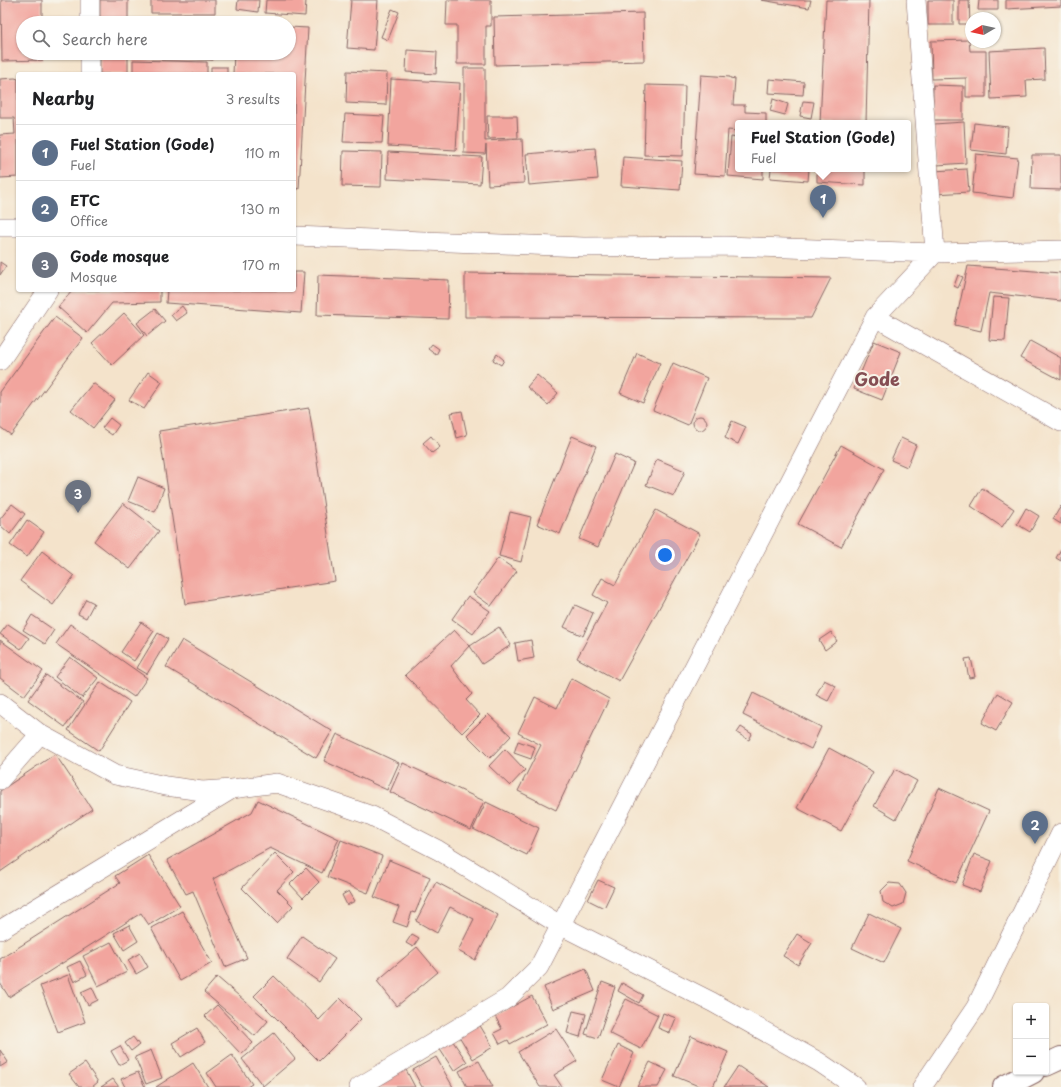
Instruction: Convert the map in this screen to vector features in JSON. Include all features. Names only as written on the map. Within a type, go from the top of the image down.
[{"type":"main road","points":[[1049,1064],[1061,1058]]},
{"type":"main road","points":[[1004,1087],[1027,1075]]},
{"type":"street","points":[[90,0],[90,16]]},
{"type":"street","points":[[359,1087],[508,998],[539,967],[875,317],[935,253],[916,0]]},
{"type":"street","points":[[90,60],[90,72]]},
{"type":"street","points":[[0,227],[16,227]]},
{"type":"street","points":[[296,236],[584,247],[725,246],[935,253],[1061,250]]},
{"type":"street","points":[[0,361],[47,292]]},
{"type":"street","points":[[875,317],[1061,422]]},
{"type":"street","points":[[0,703],[40,734],[115,775],[166,786],[202,791],[277,783],[372,816],[438,850],[560,924],[712,1002],[819,1062],[856,1087]]},
{"type":"street","points":[[0,780],[40,734]]},
{"type":"street","points":[[0,930],[232,789]]},
{"type":"street","points":[[922,1087],[976,1007],[1061,833]]},
{"type":"building","points":[[1,0],[42,0],[42,16],[16,16],[16,60],[43,60],[2,61]]},
{"type":"building","points":[[100,0],[128,0],[128,16],[100,16]]},
{"type":"building","points":[[151,0],[215,0],[215,13],[151,13]]},
{"type":"building","points":[[238,0],[259,0],[258,12],[237,9]]},
{"type":"building","points":[[266,0],[306,0],[305,16],[265,13]]},
{"type":"building","points":[[351,0],[378,0],[374,50],[347,48]]},
{"type":"building","points":[[447,0],[491,0],[491,26],[486,26],[486,64],[457,64],[457,25],[446,25]]},
{"type":"building","points":[[761,0],[811,0],[809,8]]},
{"type":"building","points":[[826,0],[869,0],[866,120],[820,120]]},
{"type":"building","points":[[928,0],[953,0],[953,25],[928,25]]},
{"type":"building","points":[[959,0],[969,0],[970,12],[965,12],[965,24],[959,24]]},
{"type":"building","points":[[979,0],[998,0],[998,10],[978,10]]},
{"type":"building","points":[[1006,0],[1061,0],[1061,6],[1006,9]]},
{"type":"building","points":[[392,9],[399,12],[388,40],[381,37]]},
{"type":"building","points":[[643,13],[644,61],[495,65],[494,17]]},
{"type":"building","points":[[296,27],[308,28],[299,189],[296,188],[296,72],[233,72],[234,60],[296,60]]},
{"type":"building","points":[[965,40],[965,48],[970,48],[970,51],[986,51],[986,97],[966,97],[966,78],[932,79],[931,41]]},
{"type":"building","points":[[1044,48],[1045,79],[1026,80],[1027,97],[991,99],[989,51]]},
{"type":"building","points":[[407,50],[437,52],[436,74],[406,72]]},
{"type":"building","points":[[100,60],[128,60],[128,72],[100,72]]},
{"type":"building","points":[[133,60],[207,62],[207,72],[133,72]]},
{"type":"building","points":[[211,67],[227,67],[227,72],[211,72]]},
{"type":"building","points":[[464,68],[485,68],[485,141],[522,139],[524,183],[488,185],[486,145],[485,154],[464,153]]},
{"type":"building","points":[[347,71],[387,73],[386,105],[346,103]]},
{"type":"building","points":[[701,75],[730,77],[735,79],[733,105],[745,105],[745,112],[766,113],[766,120],[735,120],[735,131],[728,130],[725,176],[694,174]]},
{"type":"building","points":[[16,78],[16,177],[0,178],[0,135],[15,134],[14,118],[0,118],[0,79]]},
{"type":"building","points":[[391,79],[460,83],[456,150],[388,146]]},
{"type":"building","points":[[769,79],[804,82],[803,95],[768,93]]},
{"type":"building","points":[[646,85],[685,86],[683,156],[644,155]]},
{"type":"building","points":[[933,85],[963,86],[963,120],[933,120]]},
{"type":"building","points":[[773,99],[788,104],[785,115],[770,111]]},
{"type":"building","points":[[803,101],[814,102],[811,118],[800,116]]},
{"type":"building","points":[[345,114],[384,116],[382,143],[343,142]]},
{"type":"building","points":[[487,116],[517,116],[518,138],[488,139]]},
{"type":"building","points":[[964,122],[966,163],[937,165],[934,124]]},
{"type":"building","points":[[974,123],[1008,127],[1006,154],[971,150]]},
{"type":"building","points":[[731,137],[735,138],[735,172],[763,172],[763,179],[728,176]]},
{"type":"building","points":[[595,148],[598,179],[529,185],[526,154]]},
{"type":"building","points":[[343,151],[382,152],[381,187],[342,186]]},
{"type":"building","points":[[388,152],[482,157],[480,184],[387,179]]},
{"type":"building","points":[[976,154],[1018,158],[1013,198],[972,193]]},
{"type":"building","points":[[1032,155],[1061,155],[1061,190],[1031,189]]},
{"type":"building","points":[[623,157],[682,161],[680,190],[621,186]]},
{"type":"building","points":[[967,169],[969,192],[935,194],[933,171]]},
{"type":"building","points":[[771,172],[809,172],[808,181],[770,178]]},
{"type":"building","points":[[817,172],[865,172],[865,185],[817,182]]},
{"type":"building","points":[[0,262],[6,266],[0,275]]},
{"type":"building","points":[[968,266],[1061,273],[1061,301],[989,293],[981,331],[955,325]]},
{"type":"building","points":[[296,272],[304,272],[301,313],[166,303],[167,292],[296,292]]},
{"type":"building","points":[[465,273],[831,278],[811,318],[465,317]]},
{"type":"building","points":[[318,275],[449,280],[448,319],[317,315]]},
{"type":"building","points":[[958,275],[963,277],[958,288],[954,286]]},
{"type":"building","points":[[71,292],[160,292],[160,302],[112,303],[87,333],[58,307]]},
{"type":"building","points":[[993,297],[1009,298],[1005,341],[989,340]]},
{"type":"building","points":[[182,306],[187,313],[176,321],[171,315]]},
{"type":"building","points":[[155,309],[165,321],[147,336],[137,323]]},
{"type":"building","points":[[124,313],[144,335],[112,365],[92,343]]},
{"type":"building","points":[[55,317],[83,338],[11,435],[0,427],[0,392]]},
{"type":"building","points":[[874,341],[901,352],[882,400],[854,389]]},
{"type":"building","points":[[1030,341],[1061,358],[1061,380],[1020,358]]},
{"type":"building","points":[[432,344],[439,349],[436,355],[428,349]]},
{"type":"building","points":[[637,353],[660,363],[643,403],[620,393]]},
{"type":"building","points":[[497,354],[504,360],[501,365],[493,360]]},
{"type":"building","points":[[673,363],[707,378],[688,425],[653,410]]},
{"type":"building","points":[[148,372],[162,382],[144,409],[129,400]]},
{"type":"building","points":[[537,375],[558,393],[548,405],[527,387]]},
{"type":"building","points":[[93,383],[115,400],[93,428],[71,410]]},
{"type":"building","points":[[309,408],[335,581],[185,604],[159,431]]},
{"type":"building","points":[[462,411],[467,435],[457,438],[451,413]]},
{"type":"building","points":[[697,416],[703,416],[707,420],[707,426],[703,430],[697,430],[693,426],[693,420]]},
{"type":"building","points":[[110,418],[119,425],[112,435],[102,428]]},
{"type":"building","points":[[732,421],[746,427],[738,444],[725,438]]},
{"type":"building","points":[[431,436],[440,447],[432,453],[423,443]]},
{"type":"building","points":[[572,436],[596,446],[560,534],[537,524]]},
{"type":"building","points":[[901,438],[916,445],[907,467],[891,460]]},
{"type":"building","points":[[841,445],[884,469],[841,547],[798,524]]},
{"type":"building","points":[[615,454],[634,463],[598,547],[579,539]]},
{"type":"building","points":[[657,459],[685,471],[674,496],[646,485]]},
{"type":"building","points":[[138,477],[164,488],[155,512],[128,501]]},
{"type":"building","points":[[982,488],[1014,509],[1002,527],[971,506]]},
{"type":"building","points":[[123,503],[159,531],[130,569],[94,541]]},
{"type":"building","points":[[12,504],[25,514],[10,534],[0,525],[0,519]]},
{"type":"building","points":[[1061,506],[1061,524],[1053,519]]},
{"type":"building","points":[[1026,508],[1039,516],[1030,532],[1017,524]]},
{"type":"building","points":[[656,510],[700,534],[619,681],[577,658],[607,603],[593,595],[602,578],[615,585]]},
{"type":"building","points":[[510,512],[531,517],[521,562],[499,556]]},
{"type":"building","points":[[27,520],[44,532],[27,557],[10,545]]},
{"type":"building","points":[[1061,549],[1061,561],[1056,558]]},
{"type":"building","points":[[42,551],[74,576],[53,605],[20,581]]},
{"type":"building","points":[[498,558],[517,571],[491,606],[473,593]]},
{"type":"building","points":[[468,596],[490,611],[473,634],[452,619]]},
{"type":"building","points":[[86,599],[94,603],[86,618],[78,614]]},
{"type":"building","points":[[575,605],[593,613],[583,636],[564,627]]},
{"type":"building","points":[[32,615],[54,630],[45,644],[23,630]]},
{"type":"building","points":[[141,622],[154,631],[134,661],[121,652]]},
{"type":"building","points":[[8,624],[29,638],[21,649],[0,634]]},
{"type":"building","points":[[70,624],[147,678],[134,697],[56,644]]},
{"type":"building","points":[[499,627],[511,645],[482,664],[470,646]]},
{"type":"building","points":[[454,630],[469,646],[451,666],[472,694],[466,700],[480,715],[462,733],[405,675]]},
{"type":"building","points":[[831,632],[837,641],[825,650],[819,640]]},
{"type":"building","points":[[158,633],[168,639],[147,674],[137,668]]},
{"type":"building","points":[[0,640],[43,671],[24,696],[0,678]]},
{"type":"building","points":[[182,640],[332,731],[316,758],[166,667]]},
{"type":"building","points":[[531,640],[534,658],[518,661],[515,643]]},
{"type":"building","points":[[70,657],[98,678],[82,698],[55,677]]},
{"type":"building","points":[[971,658],[975,677],[969,678],[965,659]]},
{"type":"building","points":[[46,675],[83,702],[65,727],[28,700]]},
{"type":"building","points":[[571,678],[609,699],[556,810],[518,791],[541,745],[518,733],[535,697],[557,708]]},
{"type":"building","points":[[824,680],[836,686],[828,701],[816,695]]},
{"type":"building","points":[[100,682],[130,702],[99,751],[68,730]]},
{"type":"building","points":[[753,693],[821,727],[811,749],[743,715]]},
{"type":"building","points":[[998,693],[1013,702],[996,731],[982,723]]},
{"type":"building","points":[[488,714],[511,736],[490,758],[467,735]]},
{"type":"building","points":[[741,727],[752,734],[749,740],[737,733]]},
{"type":"building","points":[[337,734],[399,763],[387,790],[324,761]]},
{"type":"building","points":[[518,741],[535,747],[531,759],[514,753]]},
{"type":"building","points":[[829,748],[873,772],[841,831],[797,808]]},
{"type":"building","points":[[505,749],[525,770],[510,786],[489,766]]},
{"type":"building","points":[[55,754],[92,809],[0,872],[0,791]]},
{"type":"building","points":[[403,763],[484,801],[471,830],[390,792]]},
{"type":"building","points":[[895,769],[917,781],[896,819],[874,806]]},
{"type":"building","points":[[939,788],[989,811],[956,883],[907,861]]},
{"type":"building","points":[[258,800],[339,839],[322,873],[270,848],[213,879],[247,958],[225,967],[193,891],[186,894],[167,860],[252,812]]},
{"type":"building","points":[[486,802],[539,828],[527,855],[473,829]]},
{"type":"building","points":[[341,840],[382,856],[368,893],[327,877]]},
{"type":"building","points":[[275,853],[294,872],[277,890],[293,906],[277,923],[242,888]]},
{"type":"building","points":[[974,854],[992,861],[980,892],[962,885]]},
{"type":"building","points":[[148,855],[180,906],[149,925],[141,913],[9,997],[0,983],[0,959],[120,883],[115,876]]},
{"type":"building","points":[[389,860],[430,877],[415,913],[412,912],[407,927],[393,922],[399,907],[374,897]]},
{"type":"building","points":[[306,868],[319,882],[303,898],[290,884]]},
{"type":"building","points":[[598,880],[614,887],[604,908],[588,900]]},
{"type":"building","points":[[436,882],[498,915],[475,960],[458,951],[474,919],[450,907],[437,933],[416,921]]},
{"type":"building","points":[[889,883],[900,884],[906,893],[903,904],[893,908],[883,902],[881,891]]},
{"type":"building","points":[[349,891],[355,901],[347,905],[342,895]]},
{"type":"building","points":[[182,911],[212,963],[180,981],[151,928]]},
{"type":"building","points":[[869,913],[901,929],[884,963],[852,948]]},
{"type":"building","points":[[129,925],[138,941],[124,950],[114,933]]},
{"type":"building","points":[[412,934],[419,938],[413,947],[406,943]]},
{"type":"building","points":[[797,934],[812,943],[798,965],[783,956]]},
{"type":"building","points":[[302,936],[335,959],[319,982],[287,959]]},
{"type":"building","points":[[111,942],[127,972],[98,986],[83,956]]},
{"type":"building","points":[[417,947],[438,972],[397,1006],[377,981]]},
{"type":"building","points":[[140,953],[148,967],[136,974],[128,960]]},
{"type":"building","points":[[80,961],[87,975],[74,982],[67,967]]},
{"type":"building","points":[[586,969],[595,991],[553,1009],[544,987]]},
{"type":"building","points":[[68,975],[85,1022],[58,1032],[40,986]]},
{"type":"building","points":[[274,976],[319,1020],[340,998],[361,1019],[319,1061],[254,996]]},
{"type":"building","points":[[217,977],[268,1021],[255,1036],[204,992]]},
{"type":"building","points":[[602,982],[615,987],[598,1038],[585,1034]]},
{"type":"building","points":[[622,983],[643,995],[639,1003],[618,991]]},
{"type":"building","points":[[92,987],[98,1000],[88,1005],[81,992]]},
{"type":"building","points":[[532,996],[547,1024],[510,1044],[508,1040],[500,1044],[494,1033],[502,1029],[495,1016]]},
{"type":"building","points":[[626,999],[658,1015],[641,1049],[609,1033]]},
{"type":"building","points":[[217,1005],[253,1043],[241,1054],[205,1016]]},
{"type":"building","points":[[573,1011],[586,1014],[580,1037],[567,1033]]},
{"type":"building","points":[[663,1013],[676,1018],[670,1033],[658,1028]]},
{"type":"building","points":[[479,1024],[493,1047],[473,1059],[459,1036]]},
{"type":"building","points":[[197,1028],[205,1042],[181,1057],[172,1043]]},
{"type":"building","points":[[556,1029],[577,1061],[554,1075],[562,1087],[540,1087],[518,1052]]},
{"type":"building","points":[[274,1033],[295,1059],[263,1086],[242,1059]]},
{"type":"building","points":[[691,1036],[728,1052],[713,1087],[701,1087],[674,1076]]},
{"type":"building","points":[[133,1037],[139,1045],[131,1051],[125,1043]]},
{"type":"building","points":[[452,1040],[467,1062],[454,1071],[439,1048]]},
{"type":"building","points":[[618,1045],[634,1053],[619,1087],[602,1080]]},
{"type":"building","points":[[120,1046],[128,1060],[119,1065],[111,1051]]},
{"type":"building","points":[[0,1050],[8,1062],[0,1067]]},
{"type":"building","points":[[151,1050],[162,1078],[146,1084],[135,1057]]},
{"type":"building","points":[[232,1055],[252,1084],[247,1087],[216,1087],[207,1073]]},
{"type":"building","points":[[436,1057],[453,1087],[422,1087],[413,1070]]},
{"type":"building","points":[[479,1061],[493,1087],[467,1087],[459,1071]]},
{"type":"building","points":[[650,1062],[667,1070],[658,1087],[637,1087]]},
{"type":"building","points":[[85,1063],[98,1082],[92,1087],[79,1087],[69,1074]]},
{"type":"building","points":[[193,1063],[208,1087],[156,1087]]},
{"type":"building","points":[[738,1066],[769,1087],[724,1087]]},
{"type":"building","points":[[405,1068],[415,1087],[375,1087]]},
{"type":"building","points":[[138,1072],[145,1087],[125,1087],[121,1079]]},
{"type":"building","points":[[113,1079],[119,1087],[101,1087]]},
{"type":"place","name":"Fuel Station (Gode)","points":[[823,218]]},
{"type":"place","name":"Gode mosque","points":[[78,513]]},
{"type":"place","name":"ETC","points":[[1035,844]]},
{"type":"district","name":"Gode","points":[[877,378]]}]
